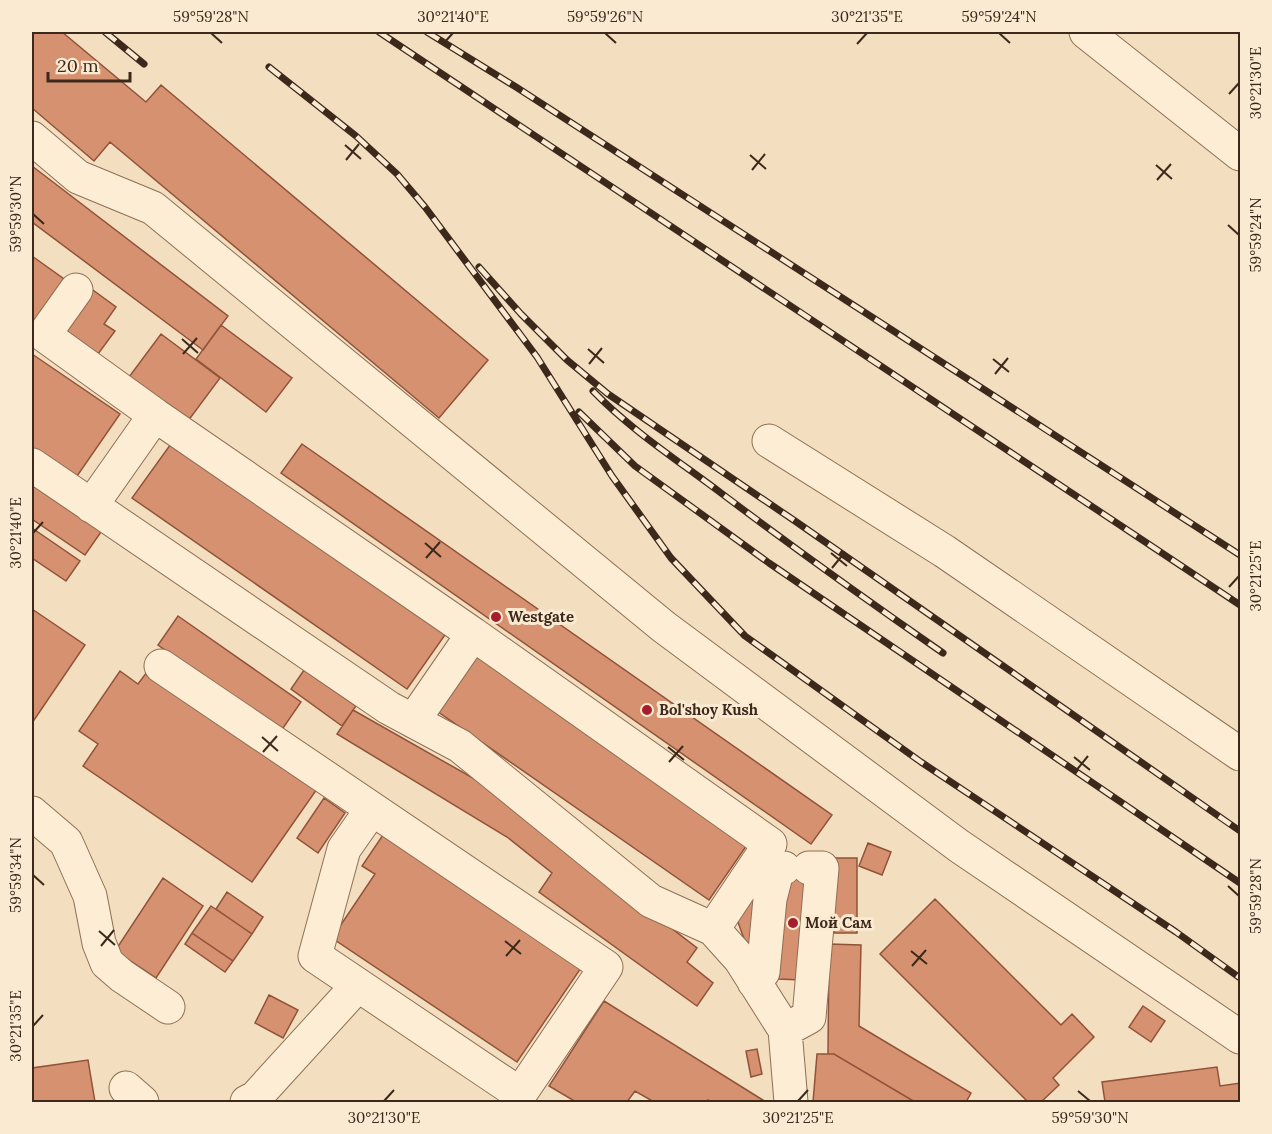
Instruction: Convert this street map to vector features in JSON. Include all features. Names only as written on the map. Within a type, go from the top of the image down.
[{"type":"lane","points":[[1086,32],[1240,154]]},
{"type":"lane","points":[[32,138],[78,177],[153,208],[664,627],[959,846],[1240,1037]]},
{"type":"lane","points":[[76,290],[44,335],[770,844],[713,929]]},
{"type":"lane","points":[[92,506],[155,415]]},
{"type":"lane","points":[[769,441],[944,551],[1240,754]]},
{"type":"lane","points":[[32,465],[389,708],[460,747],[651,901],[713,929],[740,958],[784,1030],[792,1102]]},
{"type":"lane","points":[[413,721],[473,634]]},
{"type":"lane","points":[[161,666],[606,967],[520,1094],[315,956],[344,849],[372,810]]},
{"type":"lane","points":[[32,813],[66,842],[90,896],[99,943],[107,963],[168,1007]]},
{"type":"lane","points":[[754,982],[764,972],[770,898],[778,868],[822,868],[809,1017],[784,1030]]},
{"type":"lane","points":[[247,1102],[255,1098],[358,985]]},
{"type":"building","points":[[32,32],[62,32],[146,102],[161,85],[488,360],[439,418],[110,142],[94,161],[32,108]]},
{"type":"building","points":[[32,166],[228,316],[203,350],[32,222]]},
{"type":"building","points":[[32,256],[71,284],[32,332]]},
{"type":"building","points":[[86,285],[116,307],[104,324],[115,331],[98,354],[57,324]]},
{"type":"building","points":[[221,325],[292,378],[266,412],[196,359]]},
{"type":"building","points":[[161,334],[220,378],[188,421],[129,377]]},
{"type":"building","points":[[32,354],[120,414],[75,479],[32,449]]},
{"type":"building","points":[[173,441],[447,632],[407,689],[132,498]]},
{"type":"building","points":[[302,444],[832,815],[811,844],[281,473]]},
{"type":"building","points":[[32,485],[101,532],[85,555],[32,519]]},
{"type":"building","points":[[32,528],[80,561],[66,581],[32,558]]},
{"type":"building","points":[[32,609],[85,645],[32,723]]},
{"type":"building","points":[[178,616],[301,702],[281,731],[158,645]]},
{"type":"building","points":[[475,651],[749,842],[709,900],[434,709]]},
{"type":"building","points":[[304,670],[356,706],[342,726],[291,689]]},
{"type":"building","points":[[120,671],[138,684],[147,672],[317,789],[252,882],[83,766],[98,744],[79,731]]},
{"type":"building","points":[[353,710],[487,786],[697,948],[687,962],[713,983],[697,1006],[539,892],[552,873],[507,837],[337,734]]},
{"type":"building","points":[[324,798],[345,813],[318,853],[297,838]]},
{"type":"building","points":[[385,832],[583,965],[517,1062],[332,938],[375,874],[362,866]]},
{"type":"building","points":[[868,843],[891,852],[882,875],[859,866]]},
{"type":"building","name":"Мой Сам","points":[[784,857],[809,858],[802,980],[778,979]]},
{"type":"building","points":[[834,858],[857,858],[857,933],[834,933]]},
{"type":"building","points":[[163,878],[203,906],[156,978],[115,951]]},
{"type":"building","points":[[227,892],[263,917],[252,934],[216,909]]},
{"type":"building","points":[[750,896],[761,898],[756,946],[747,947],[735,914]]},
{"type":"building","points":[[935,899],[1061,1025],[1072,1014],[1094,1037],[1053,1078],[1059,1085],[1041,1102],[1028,1102],[880,954]]},
{"type":"building","points":[[211,906],[252,934],[233,961],[192,933]]},
{"type":"building","points":[[192,933],[233,961],[225,972],[185,944]]},
{"type":"building","points":[[829,944],[861,945],[859,1026],[971,1093],[966,1102],[915,1102],[834,1054],[828,1054]]},
{"type":"building","points":[[269,995],[298,1010],[283,1038],[255,1023]]},
{"type":"building","points":[[604,1001],[766,1102],[712,1102],[708,1100],[706,1102],[654,1102],[635,1091],[627,1102],[576,1102],[549,1086]]},
{"type":"building","points":[[1143,1006],[1165,1021],[1151,1042],[1129,1027]]},
{"type":"building","points":[[757,1049],[762,1074],[751,1077],[746,1051]]},
{"type":"building","points":[[817,1054],[834,1054],[915,1102],[813,1102]]},
{"type":"building","points":[[88,1060],[95,1102],[32,1102],[32,1068]]},
{"type":"building","points":[[1217,1067],[1220,1086],[1240,1083],[1240,1102],[1105,1102],[1102,1082]]},
{"type":"railway","points":[[105,32],[144,64]]},
{"type":"railway","points":[[379,32],[1240,605]]},
{"type":"railway","points":[[427,32],[516,87],[1240,555]]},
{"type":"railway","points":[[269,67],[356,136],[397,174],[425,207],[537,357],[612,476],[671,558],[745,636],[921,762],[1176,932],[1240,978]]},
{"type":"railway","points":[[479,267],[567,360],[608,394],[795,521],[1240,831]]},
{"type":"railway","points":[[593,391],[655,444],[943,653]]},
{"type":"railway","points":[[579,412],[635,466],[769,563],[1240,883]]},
{"type":"place","name":"Westgate","points":[[496,617]]},
{"type":"place","name":"Bol'shoy Kush","points":[[647,710]]},
{"type":"place","name":"Мой Сам","points":[[793,923]]}]
